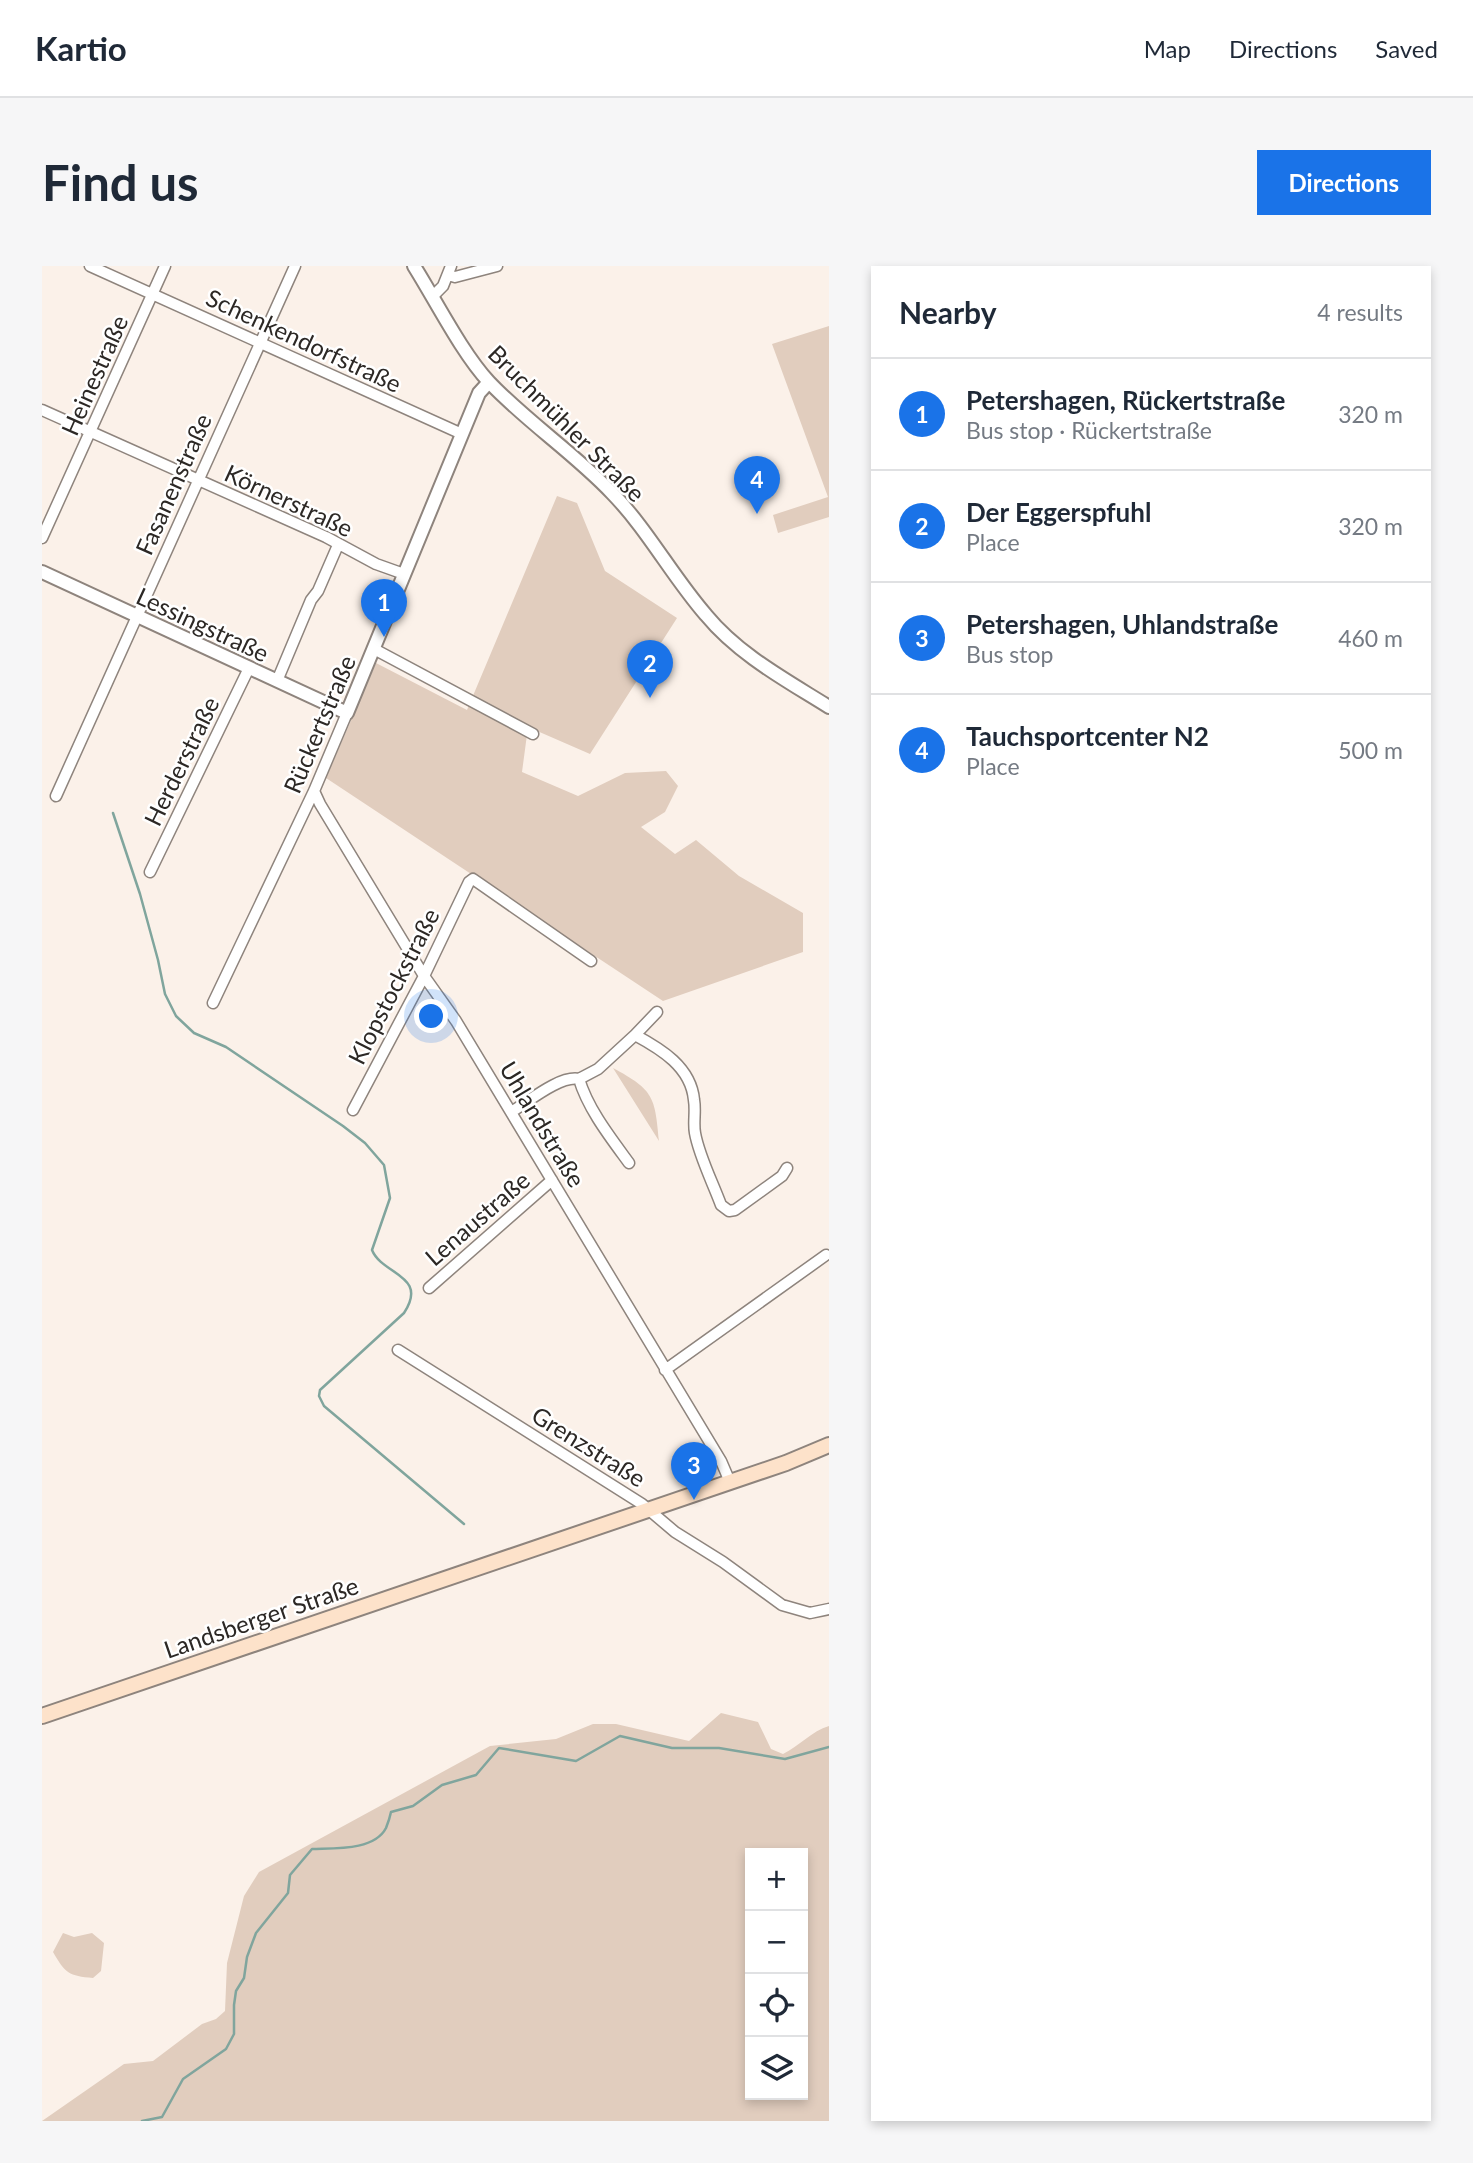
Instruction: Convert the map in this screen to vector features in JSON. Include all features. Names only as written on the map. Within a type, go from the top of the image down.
[{"type":"main road","name":"Landsberger Straße","points":[[42,1716],[786,1463],[829,1445]]},
{"type":"street","name":"Schenkendorfstraße","points":[[90,266],[462,434]]},
{"type":"street","name":"Heinestraße","points":[[42,538],[165,266]]},
{"type":"street","name":"Fasanenstraße","points":[[56,796],[295,266]]},
{"type":"street","name":"Bruchmühler Straße","points":[[414,266],[489,382],[612,493],[664,557],[706,615],[733,643],[756,661],[829,708]]},
{"type":"street","points":[[433,296],[443,286],[449,270],[456,277],[497,266]]},
{"type":"street","name":"Rückertstraße","points":[[213,1003],[314,791],[479,393],[489,382]]},
{"type":"street","name":"Körnerstraße","points":[[42,410],[376,564],[404,574]]},
{"type":"street","points":[[277,681],[311,600],[318,591],[338,545]]},
{"type":"street","name":"Lessingstraße","points":[[42,572],[347,713]]},
{"type":"street","points":[[374,649],[533,734]]},
{"type":"street","name":"Herderstraße","points":[[150,872],[249,668]]},
{"type":"street","name":"Uhlandstraße","points":[[314,791],[424,976],[456,1020],[721,1461],[730,1482]]},
{"type":"street","name":"Klopstockstraße","points":[[353,1110],[424,976],[469,882],[473,879],[591,961]]},
{"type":"street","points":[[511,1112],[558,1082],[571,1077],[579,1079],[598,1069],[657,1012]]},
{"type":"street","points":[[635,1035],[660,1048],[688,1081],[694,1100],[695,1133],[724,1209],[735,1210],[782,1176],[787,1168]]},
{"type":"street","points":[[579,1079],[582,1090],[604,1127],[629,1163]]},
{"type":"street","name":"Lenaustraße","points":[[429,1288],[552,1180]]},
{"type":"street","points":[[665,1370],[826,1255]]},
{"type":"street","name":"Grenzstraße","points":[[398,1350],[648,1510],[675,1532],[723,1562],[782,1605],[810,1614],[829,1609]]},
{"type":"shaded area","points":[[829,326],[829,517],[778,533],[773,515],[828,497],[772,344]]},
{"type":"shaded area","points":[[557,496],[577,503],[605,571],[677,618],[590,754],[528,727],[522,772],[578,796],[625,773],[666,771],[678,786],[665,812],[641,827],[675,854],[696,840],[739,876],[803,913],[803,952],[663,1001],[326,778],[376,663],[467,710]]},
{"type":"shaded area","points":[[613,1068],[645,1089],[650,1096],[656,1114],[659,1141]]},
{"type":"shaded area","points":[[721,1713],[758,1722],[771,1749],[783,1754],[829,1726],[829,2121],[42,2121],[124,2064],[153,2061],[202,2024],[216,2019],[225,2011],[227,1963],[244,1896],[259,1872],[490,1746],[556,1739],[593,1724],[616,1724],[689,1741]]},
{"type":"shaded area","points":[[63,1933],[74,1937],[92,1933],[104,1943],[101,1971],[93,1978],[69,1972],[57,1959],[53,1952]]},
{"type":"waterway","points":[[113,813],[140,894],[165,994],[176,1016],[194,1033],[226,1047],[343,1126],[365,1143],[384,1165],[390,1198],[372,1250],[377,1258],[407,1283],[411,1291],[410,1300],[404,1313],[320,1390],[319,1396],[324,1406],[464,1524]]},
{"type":"waterway","points":[[142,2121],[162,2117],[183,2079],[226,2049],[234,2034],[236,1991],[244,1978],[247,1957],[256,1933],[288,1893],[290,1875],[312,1849],[353,1847],[372,1841],[386,1828],[391,1812],[413,1806],[442,1785],[476,1775],[499,1748],[576,1761],[620,1736],[672,1748],[719,1748],[785,1759],[829,1747]]},
{"type":"place","name":"Tauchsportcenter N2","points":[[757,514]]},
{"type":"place","name":"Petershagen, Rückertstraße","points":[[384,637]]},
{"type":"place","name":"Der Eggerspfuhl","points":[[650,698]]},
{"type":"place","name":"Petershagen, Uhlandstraße","points":[[694,1500]]}]
